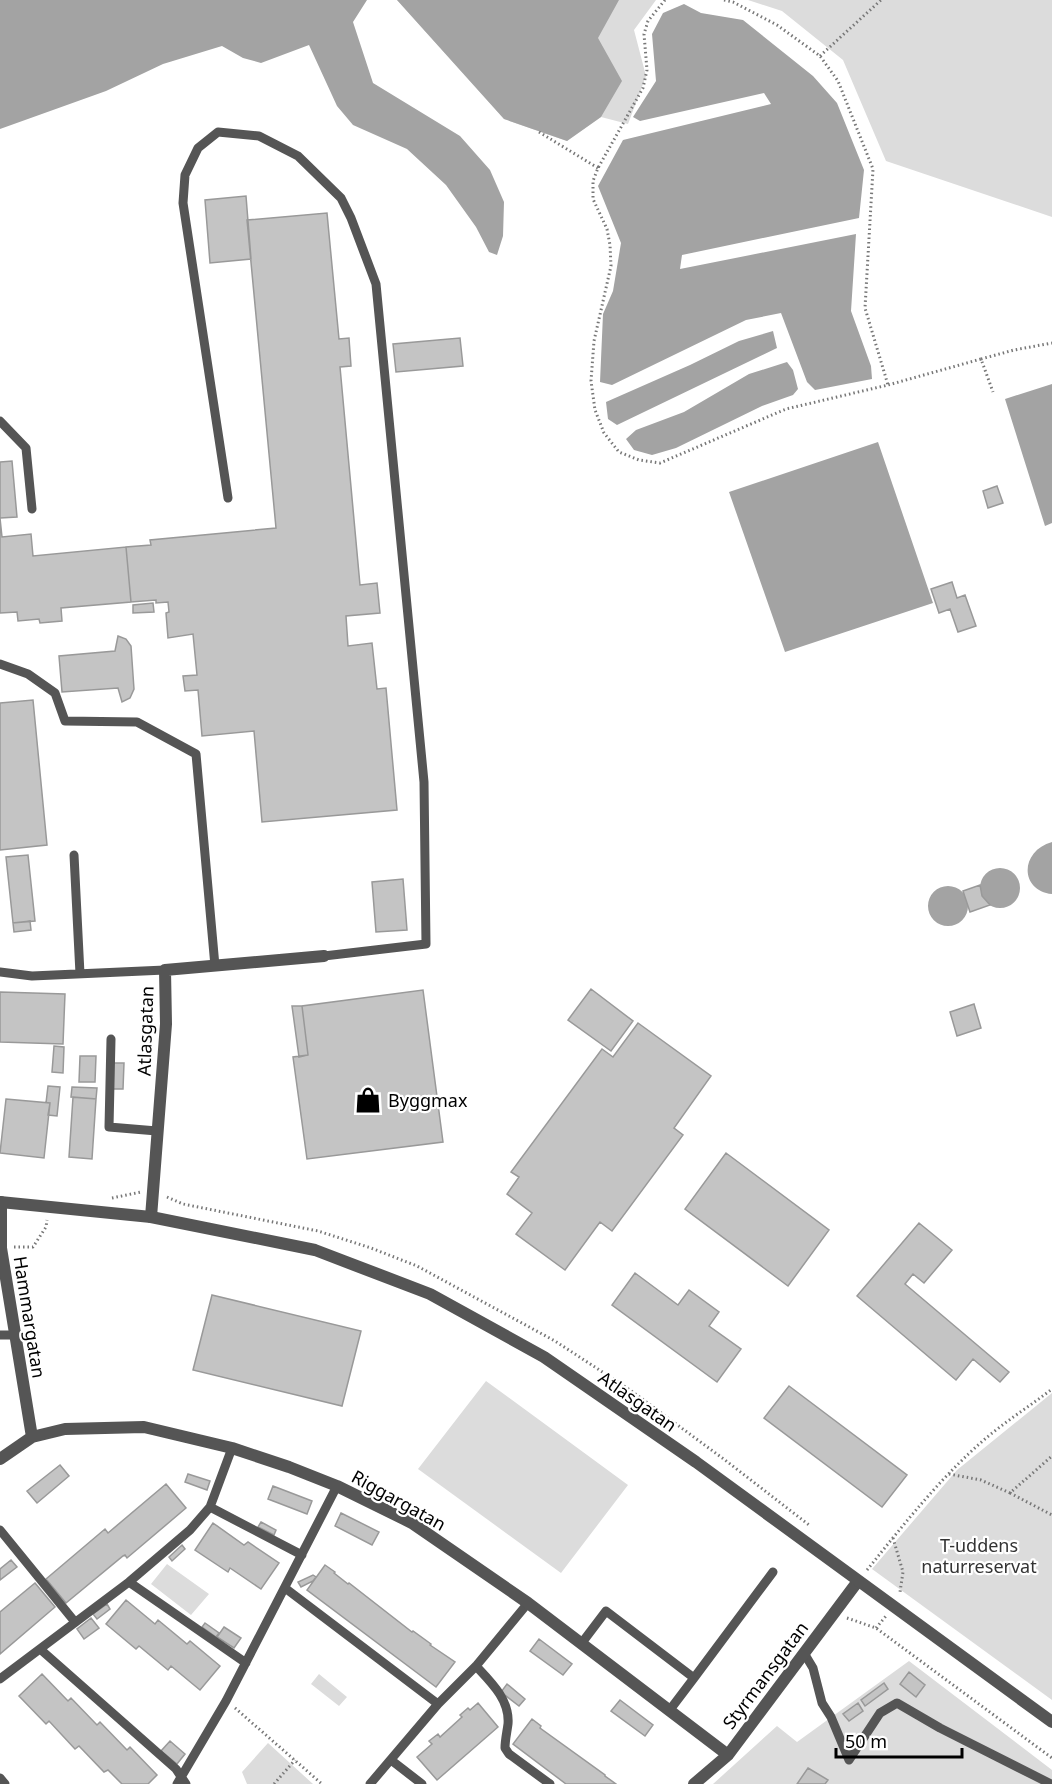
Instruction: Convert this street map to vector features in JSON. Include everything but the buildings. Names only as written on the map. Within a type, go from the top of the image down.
[{"type":"street","name":"Atlasgatan","points":[[151,1217],[166,1024],[165,970],[324,956]]},
{"type":"street","name":"Atlasgatan","points":[[1,1202],[151,1217],[315,1250],[430,1294],[544,1357],[696,1462],[1052,1722]]},
{"type":"street","name":"Hammargatan","points":[[1,1202],[1,1248],[32,1437]]},
{"type":"street","name":"Riggargatan","points":[[0,1459],[32,1437],[65,1429],[144,1427],[232,1448],[337,1486],[412,1523],[528,1603],[728,1755]]},
{"type":"street","name":"Styrmansgatan","points":[[694,1784],[728,1755],[858,1581]]},
{"type":"lane","points":[[228,498],[183,203],[185,175],[198,148],[218,132],[259,136],[298,156],[341,198],[376,284],[424,782],[426,945],[324,956]]},
{"type":"lane","points":[[0,421],[26,448],[32,509]]},
{"type":"lane","points":[[0,664],[28,674],[55,693],[65,721],[137,722],[196,754],[215,966]]},
{"type":"lane","points":[[74,855],[80,974]]},
{"type":"lane","points":[[0,972],[32,976],[165,970]]},
{"type":"lane","points":[[111,1039],[109,1127],[157,1131]]},
{"type":"lane","points":[[0,1335],[15,1335]]},
{"type":"lane","points":[[0,1679],[129,1582],[190,1530],[210,1507],[232,1448]]},
{"type":"lane","points":[[181,1782],[226,1701],[337,1486]]},
{"type":"lane","points":[[210,1507],[302,1555]]},
{"type":"lane","points":[[0,1530],[75,1622]]},
{"type":"lane","points":[[669,1711],[773,1572]]},
{"type":"lane","points":[[129,1582],[246,1663]]},
{"type":"lane","points":[[285,1588],[438,1704]]},
{"type":"lane","points":[[370,1784],[438,1704],[476,1666],[528,1603]]},
{"type":"lane","points":[[581,1644],[606,1611],[694,1678]]},
{"type":"lane","points":[[40,1649],[176,1769],[181,1782]]},
{"type":"lane","points":[[804,1653],[813,1668],[822,1703],[831,1717],[849,1760],[880,1713],[897,1703],[940,1728],[1051,1784]]},
{"type":"lane","points":[[476,1666],[495,1686],[506,1707],[508,1722],[505,1748],[509,1754],[550,1784]]},
{"type":"lane","points":[[391,1760],[422,1784]]},
{"type":"lane","points":[[0,1778],[5,1784]]},
{"type":"path","points":[[665,0],[648,21],[644,34],[647,70],[643,88],[593,181],[593,199],[607,229],[611,266],[594,341],[591,381],[595,410],[604,433],[619,452],[639,460],[660,463],[786,409],[888,385],[981,358],[1052,343]]},
{"type":"path","points":[[724,0],[733,2],[777,24],[820,56],[838,81],[873,170],[865,308],[888,385]]},
{"type":"path","points":[[820,56],[881,0]]},
{"type":"path","points":[[539,132],[598,168]]},
{"type":"path","points":[[981,358],[993,392]]},
{"type":"path","points":[[111,1198],[152,1191],[183,1204],[318,1231],[417,1266],[555,1341],[630,1390],[811,1526]]},
{"type":"path","points":[[1,1248],[33,1246],[46,1227],[49,1206]]},
{"type":"path","points":[[867,1570],[949,1474],[986,1438],[1052,1389]]},
{"type":"path","points":[[1010,1493],[1052,1456]]},
{"type":"path","points":[[949,1474],[981,1480],[1052,1515]]},
{"type":"path","points":[[891,1588],[899,1594],[903,1572],[893,1538]]},
{"type":"path","points":[[834,1613],[876,1628],[1052,1758]]},
{"type":"path","points":[[226,1701],[322,1784]]},
{"type":"path","points":[[274,1784],[295,1760]]},
{"type":"green space","points":[[397,0],[656,0],[634,30],[646,76],[628,124],[601,117],[567,141],[504,119]]},
{"type":"green space","points":[[748,0],[1052,0],[1052,217],[886,161],[843,60],[782,11]]},
{"type":"green space","points":[[486,1381],[628,1485],[561,1573],[418,1469]]},
{"type":"green space","name":"T-uddens naturreservat","points":[[1052,1393],[1052,1700],[872,1569],[957,1470]]},
{"type":"green space","points":[[167,1564],[209,1594],[191,1615],[151,1584]]},
{"type":"green space","points":[[909,1661],[1052,1770],[1052,1784],[713,1784],[777,1726],[797,1742]]},
{"type":"green space","points":[[319,1674],[347,1697],[339,1706],[311,1684]]},
{"type":"green space","points":[[268,1743],[313,1784],[247,1784],[242,1772]]},
{"type":"shaded area","points":[[0,0],[367,0],[353,22],[373,83],[460,136],[490,170],[504,202],[503,236],[497,255],[489,252],[476,227],[446,185],[407,149],[353,125],[337,106],[309,45],[261,63],[243,58],[222,46],[163,64],[106,91],[0,129]]},
{"type":"shaded area","points":[[397,0],[619,0],[598,38],[622,81],[601,117],[567,141],[504,119]]},
{"type":"shaded area","points":[[684,4],[701,13],[743,20],[813,76],[837,103],[864,170],[859,218],[682,255],[680,269],[856,234],[851,311],[871,366],[872,379],[815,390],[807,382],[781,313],[746,320],[612,385],[600,382],[603,314],[613,291],[621,243],[598,186],[623,140],[771,104],[764,93],[640,121],[633,117],[656,81],[652,34],[663,13]]},
{"type":"shaded area","points":[[773,331],[777,348],[617,425],[608,419],[606,402],[739,341]]},
{"type":"shaded area","points":[[787,362],[793,370],[798,389],[793,395],[762,406],[676,448],[652,455],[634,450],[626,439],[636,430],[684,412],[749,374]]},
{"type":"shaded area","points":[[1052,384],[1052,523],[1045,526],[1005,399]]},
{"type":"shaded area","points":[[878,442],[933,603],[785,652],[729,492]]},
{"type":"shaded area","points":[[1052,842],[1052,894],[1041,891],[1034,885],[1029,878],[1028,870],[1029,861],[1034,853]]},
{"type":"shaded area","points":[[1000,868],[1014,874],[1020,888],[1014,902],[1000,908],[986,902],[980,888],[986,874]]},
{"type":"shaded area","points":[[948,886],[962,892],[968,906],[962,920],[948,926],[934,920],[928,906],[934,892]]},
{"type":"place","name":"Byggmax","points":[[368,1100]]}]
